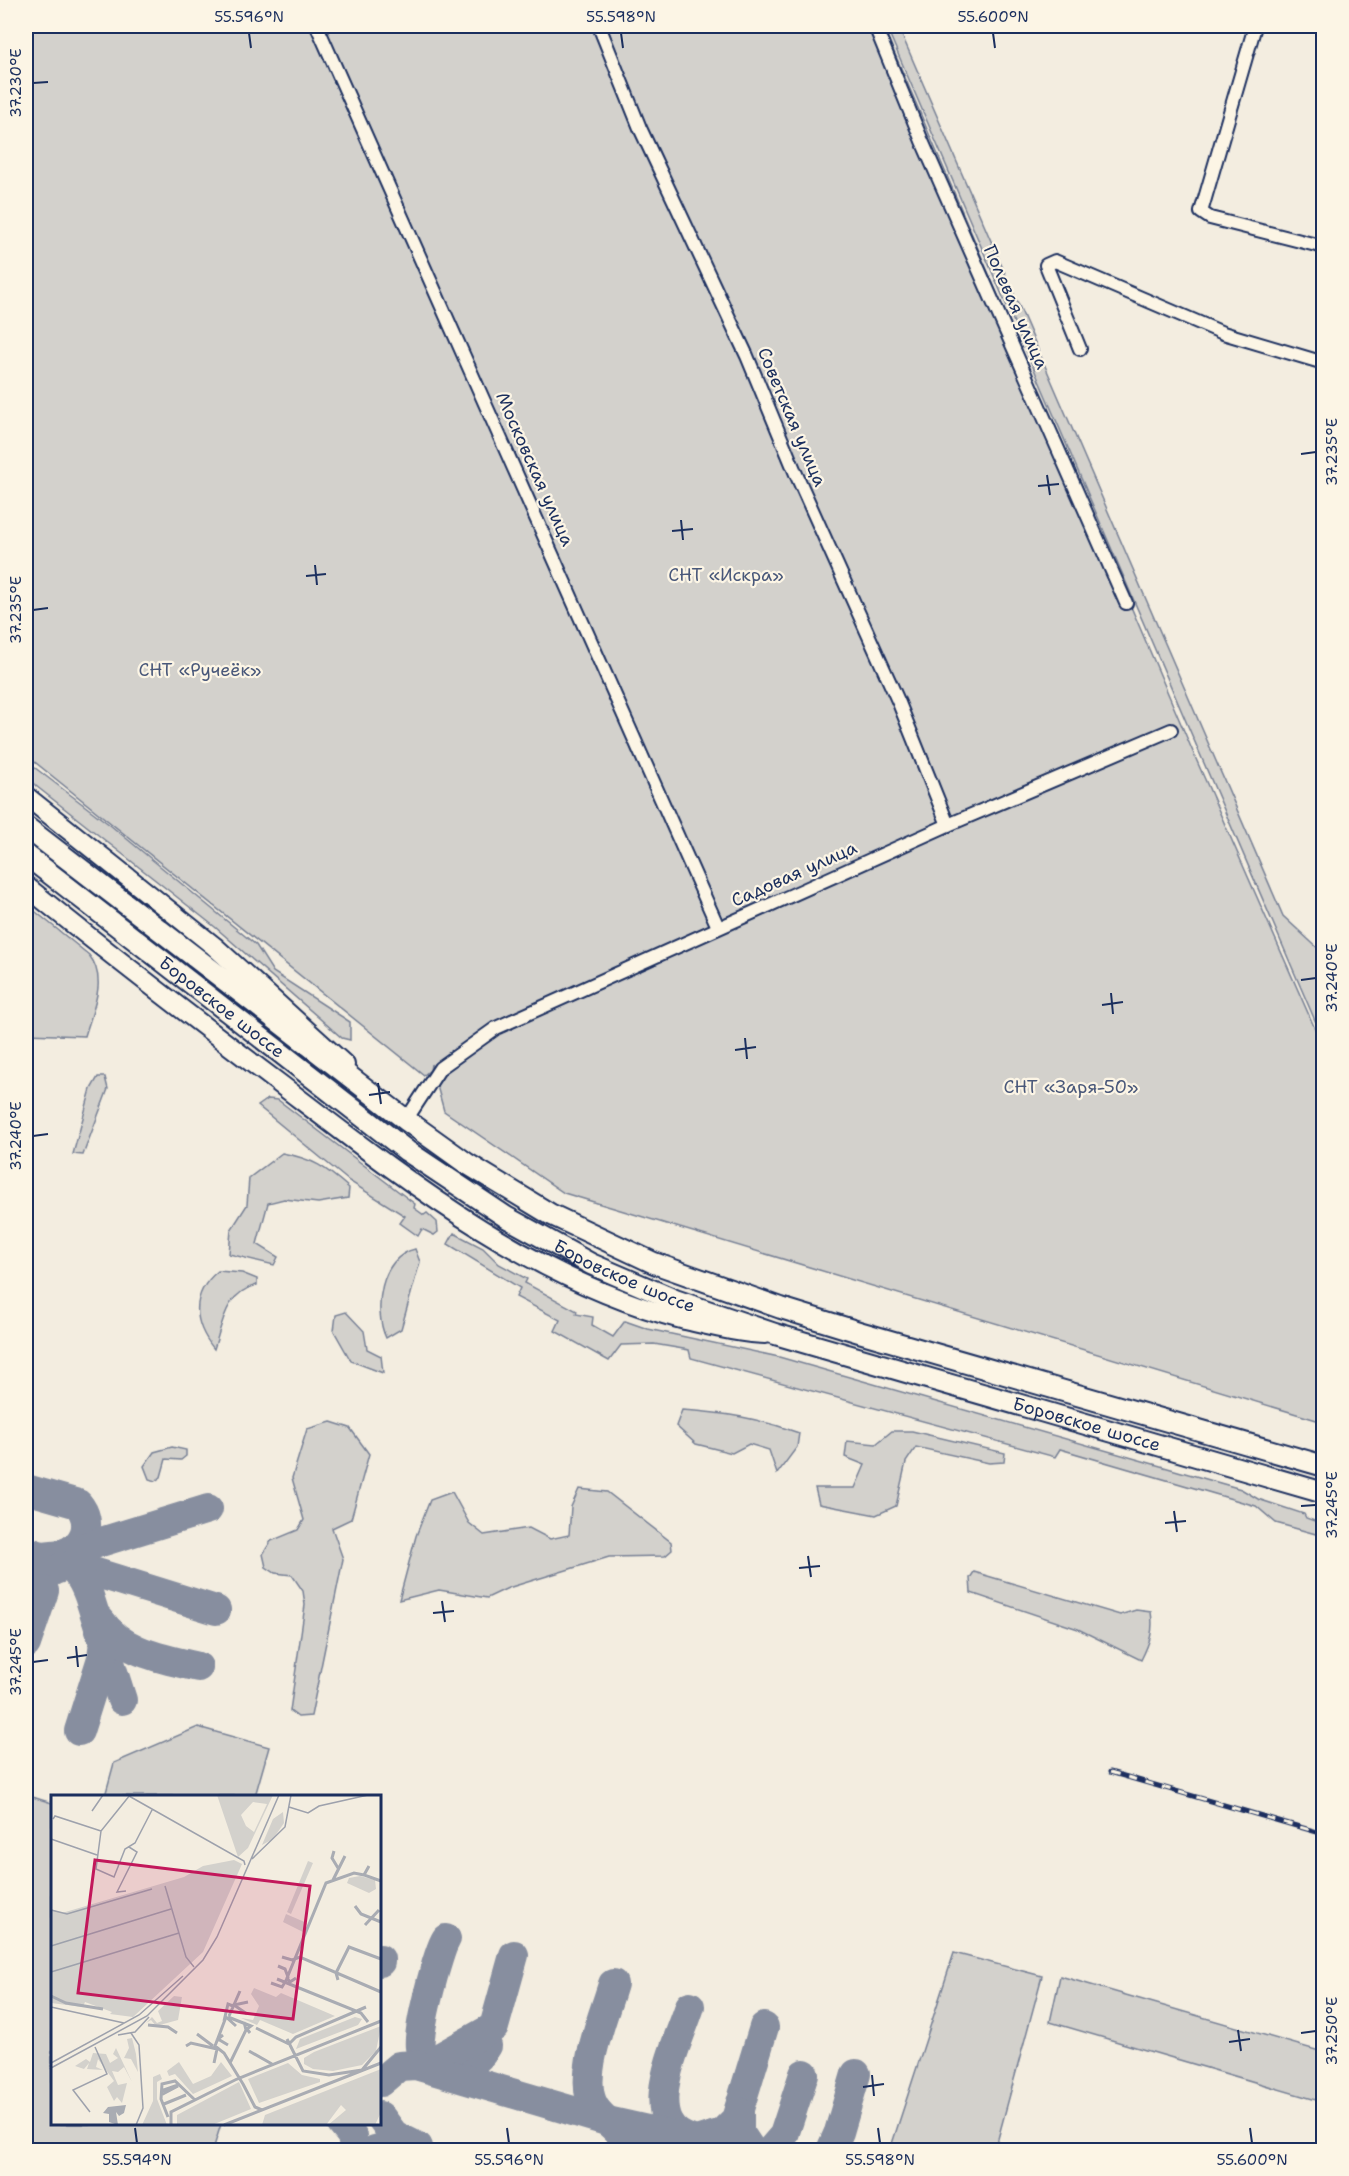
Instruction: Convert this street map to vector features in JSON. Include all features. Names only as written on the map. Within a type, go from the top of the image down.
[{"type":"main road","points":[[26,796],[214,946],[326,1045],[364,1087]]},
{"type":"main road","name":"Боровское шоссе","points":[[26,827],[406,1120],[466,1163],[550,1214],[654,1263],[771,1304],[860,1332],[1323,1466]]},
{"type":"main road","name":"Боровское шоссе","points":[[26,855],[407,1151],[506,1217],[607,1272],[693,1306],[776,1334],[1323,1493]]},
{"type":"main road","points":[[26,886],[160,993],[391,1169],[454,1213],[520,1251],[622,1301],[728,1330],[776,1334]]},
{"type":"street","name":"Московская улица","points":[[317,26],[718,927]]},
{"type":"street","name":"Советская улица","points":[[599,26],[640,128],[718,293],[899,704],[948,825]]},
{"type":"street","name":"Полевая улица","points":[[875,26],[921,141],[1126,603]]},
{"type":"street","points":[[1255,26],[1201,212],[1210,218],[1323,247]]},
{"type":"street","points":[[1080,350],[1046,265],[1055,261],[1223,333],[1323,363]]},
{"type":"street","name":"Садовая улица","points":[[406,1120],[440,1068],[496,1028],[948,825],[1171,730]]},
{"type":"green space","points":[[26,26],[883,26],[1196,759],[1323,1047],[1323,1422],[564,1193],[444,1111],[431,1064],[430,1070],[424,1075],[26,755]]},
{"type":"green space","points":[[886,26],[898,26],[1283,916],[1323,953],[1323,1039]]},
{"type":"green space","points":[[26,761],[110,825],[256,945],[273,972],[350,1022],[350,1040],[342,1038],[215,927],[36,786],[26,776]]},
{"type":"green space","points":[[26,904],[89,955],[95,964],[98,974],[97,994],[85,1036],[26,1034]]},
{"type":"green space","points":[[98,1077],[105,1077],[108,1089],[83,1155],[73,1154],[91,1089]]},
{"type":"green space","points":[[268,1099],[278,1100],[415,1204],[414,1208],[424,1215],[427,1213],[437,1222],[438,1232],[434,1235],[422,1229],[418,1236],[400,1223],[405,1216],[349,1181],[258,1106]]},
{"type":"green space","points":[[282,1153],[303,1158],[326,1169],[349,1188],[348,1198],[318,1203],[284,1199],[268,1203],[257,1244],[278,1257],[274,1265],[229,1254],[231,1230],[247,1205],[249,1178]]},
{"type":"green space","points":[[454,1233],[483,1248],[499,1264],[527,1279],[525,1283],[577,1311],[576,1314],[593,1317],[592,1325],[613,1337],[625,1321],[648,1329],[779,1357],[1241,1489],[1258,1499],[1304,1514],[1306,1518],[1323,1524],[1323,1536],[1276,1523],[1256,1506],[1060,1449],[1055,1457],[691,1358],[689,1350],[654,1344],[621,1345],[609,1361],[555,1331],[560,1320],[516,1297],[520,1288],[448,1244]]},
{"type":"green space","points":[[415,1249],[420,1262],[401,1329],[386,1338],[380,1313],[382,1286],[394,1262],[403,1254]]},
{"type":"green space","points":[[218,1271],[242,1273],[257,1279],[257,1285],[246,1289],[232,1302],[223,1319],[214,1349],[202,1329],[198,1309],[203,1289]]},
{"type":"green space","points":[[346,1312],[364,1331],[367,1349],[381,1356],[383,1373],[351,1361],[334,1331],[336,1315]]},
{"type":"green space","points":[[682,1410],[742,1417],[784,1428],[799,1433],[797,1447],[777,1474],[769,1450],[749,1444],[732,1453],[696,1444],[676,1426]]},
{"type":"green space","points":[[331,1422],[350,1428],[369,1454],[351,1519],[332,1528],[343,1559],[311,1716],[298,1717],[290,1711],[305,1605],[303,1591],[292,1575],[275,1573],[266,1567],[263,1554],[271,1541],[298,1530],[304,1520],[292,1478],[307,1429]]},
{"type":"green space","points":[[892,1431],[912,1431],[1005,1453],[1004,1462],[989,1463],[916,1447],[906,1462],[896,1506],[876,1515],[819,1504],[815,1488],[855,1488],[865,1465],[845,1457],[847,1441],[876,1444]]},
{"type":"green space","points":[[172,1447],[186,1450],[186,1456],[181,1460],[166,1459],[161,1477],[155,1481],[149,1479],[144,1466],[154,1452]]},
{"type":"green space","points":[[579,1489],[607,1492],[671,1542],[672,1550],[665,1556],[609,1557],[508,1588],[487,1598],[439,1590],[399,1600],[416,1536],[430,1500],[452,1492],[469,1523],[484,1535],[529,1528],[550,1539],[569,1535],[571,1507]]},
{"type":"green space","points":[[974,1572],[1120,1615],[1136,1610],[1151,1612],[1151,1636],[1147,1648],[1141,1660],[1078,1629],[971,1593],[970,1578]]},
{"type":"green space","points":[[198,1727],[269,1747],[255,1795],[105,1795],[114,1763]]},
{"type":"green space","points":[[26,1795],[51,1803],[51,2125],[221,2125],[213,2150],[26,2150]]},
{"type":"green space","points":[[954,1953],[1042,1976],[995,2150],[890,2150]]},
{"type":"green space","points":[[1060,1976],[1323,2052],[1323,2102],[1050,2022]]},
{"type":"taxiway","points":[[26,1489],[78,1504],[83,1511],[85,1534],[76,1546],[62,1554]]},
{"type":"taxiway","points":[[43,1556],[62,1554],[208,1509]]},
{"type":"taxiway","points":[[26,1551],[216,1610]]},
{"type":"taxiway","points":[[26,1609],[36,1585],[46,1575],[70,1566],[81,1580],[89,1596],[122,1700]]},
{"type":"taxiway","points":[[26,1644],[44,1591]]},
{"type":"taxiway","points":[[100,1620],[109,1631],[131,1647],[157,1657],[198,1667]]},
{"type":"taxiway","points":[[79,1731],[102,1658],[104,1641]]},
{"type":"taxiway","points":[[446,1939],[429,1992],[420,2047],[430,2063],[445,2073],[469,2065],[487,2046]]},
{"type":"taxiway","points":[[413,2064],[435,2060],[494,2027],[514,1955]]},
{"type":"taxiway","points":[[613,1984],[590,2064],[590,2096],[599,2114],[619,2132],[629,2150]]},
{"type":"taxiway","points":[[690,2006],[671,2059],[663,2099],[666,2116],[674,2130],[690,2139]]},
{"type":"taxiway","points":[[381,2081],[399,2066],[416,2065],[607,2121],[696,2141],[722,2133],[736,2119],[764,2027]]},
{"type":"taxiway","points":[[771,2150],[784,2135],[804,2074]]},
{"type":"taxiway","points":[[831,2150],[839,2132],[856,2074]]},
{"type":"taxiway","points":[[739,2112],[739,2132],[751,2150]]},
{"type":"taxiway","points":[[381,2117],[394,2135],[418,2147]]},
{"type":"taxiway","points":[[343,2125],[352,2136],[354,2150]]},
{"type":"taxiway","points":[[375,2150],[394,2145],[411,2145]]},
{"type":"railway","points":[[1110,1772],[1324,1834]]},
{"type":"park label","name":"СНТ «Искра»","points":[[726,575]]},
{"type":"park label","name":"СНТ «Ручеёк»","points":[[200,670]]},
{"type":"park label","name":"СНТ «Заря-50»","points":[[1071,1087]]}]
